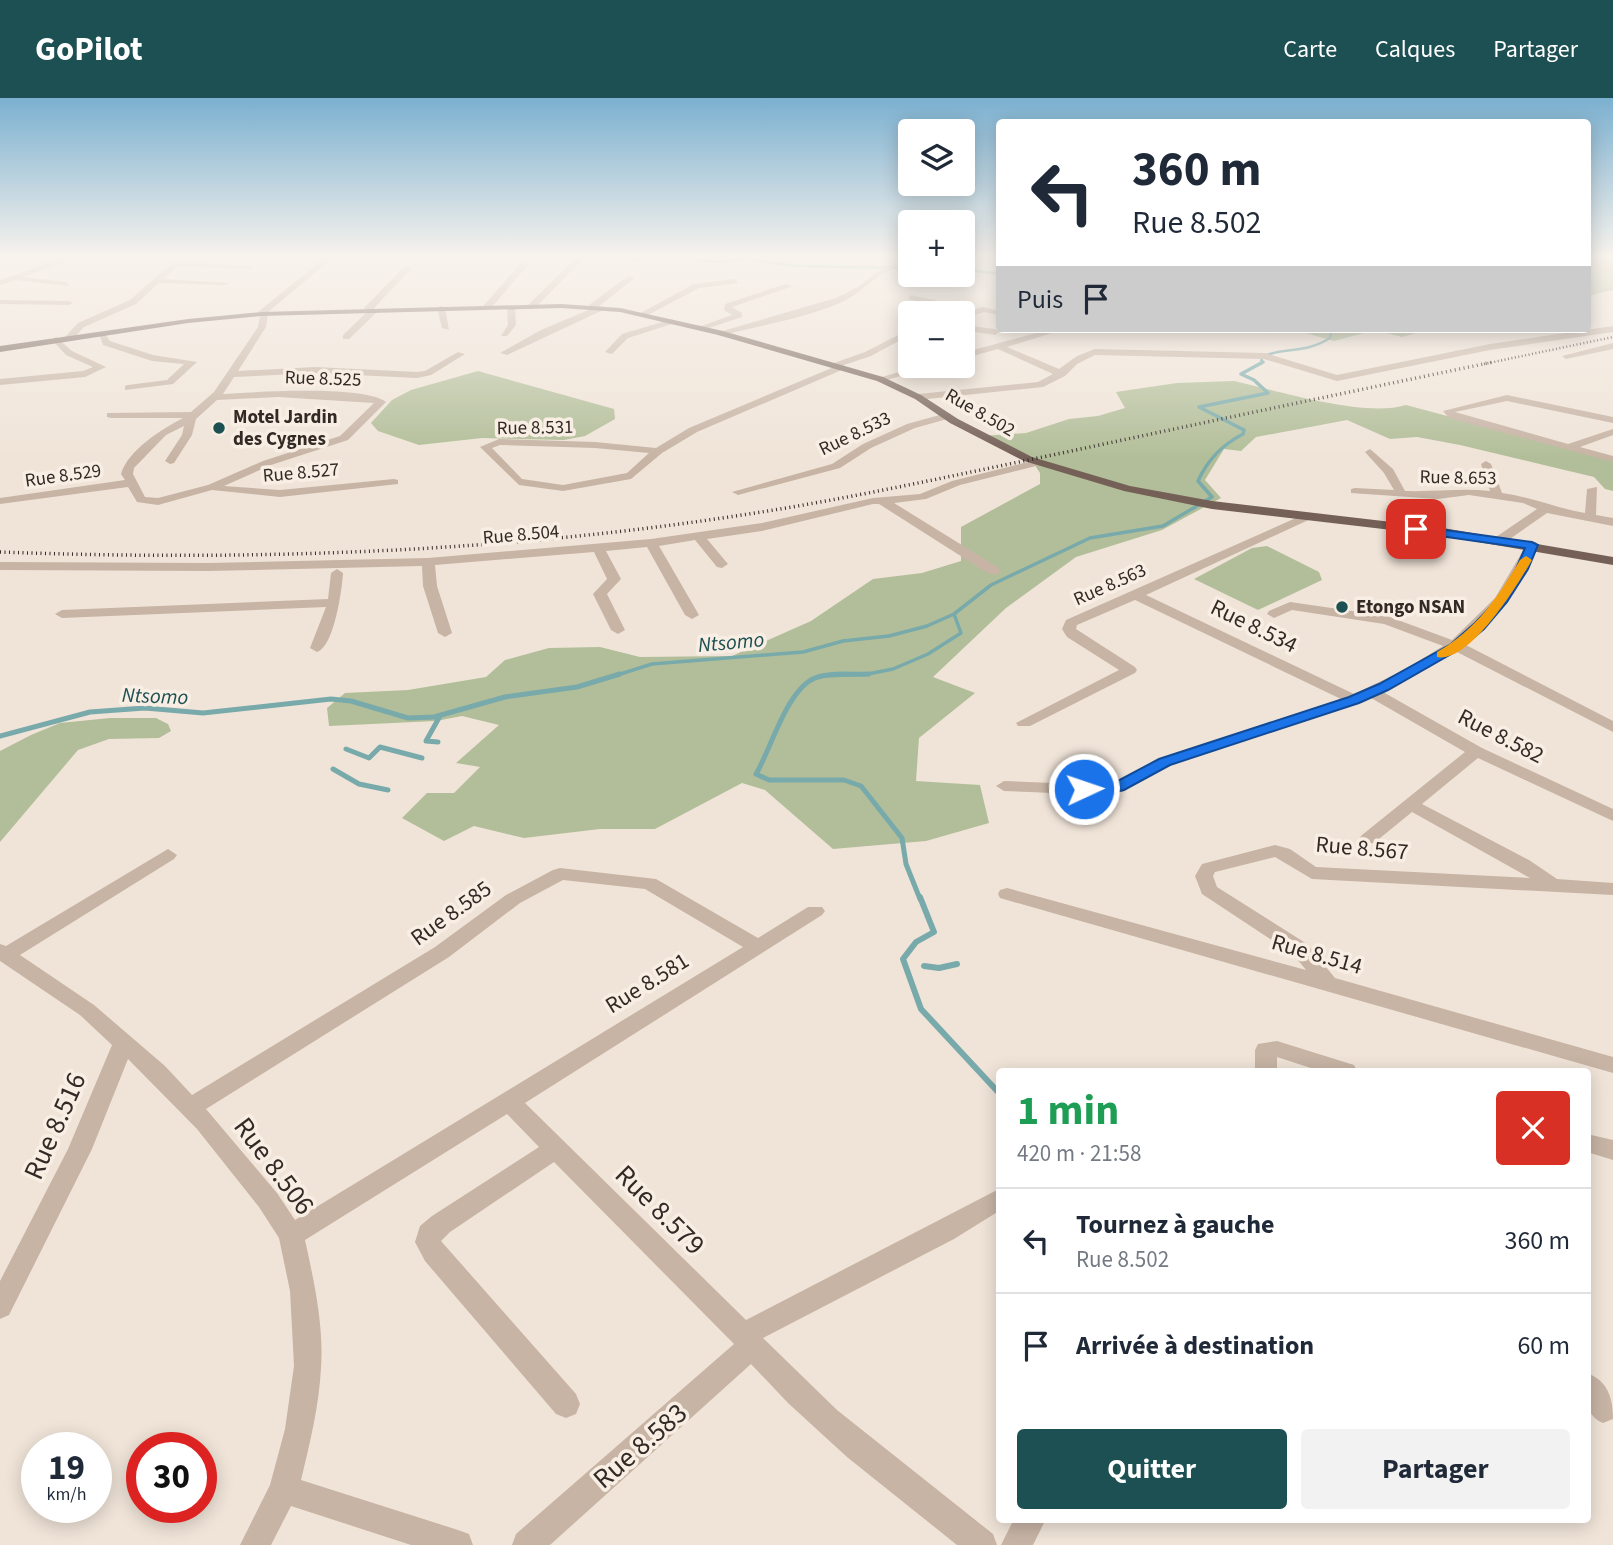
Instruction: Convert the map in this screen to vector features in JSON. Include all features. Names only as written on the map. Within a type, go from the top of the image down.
[{"type":"main road","name":"Rue 8.502","points":[[0,349],[187,324]]},
{"type":"main road","name":"Rue 8.502","points":[[682,324],[880,379],[918,397],[947,416],[1036,463],[1128,489],[1212,505],[1500,540],[1613,561]]},
{"type":"street","points":[[0,382],[85,374],[101,367],[69,353],[62,340],[84,324]]},
{"type":"street","points":[[131,483],[127,474],[133,461],[162,433],[192,416],[215,397],[262,324]]},
{"type":"street","points":[[346,337],[358,324]]},
{"type":"street","points":[[445,324],[446,328]]},
{"type":"street","points":[[504,334],[512,324]]},
{"type":"street","points":[[504,353],[562,324]]},
{"type":"street","points":[[609,352],[625,336],[664,324]]},
{"type":"street","points":[[701,328],[714,324]]},
{"type":"street","points":[[720,333],[756,324]]},
{"type":"street","points":[[975,329],[995,332]]},
{"type":"street","points":[[918,397],[967,390],[1025,388],[1053,380],[1084,355],[1096,352],[1254,355],[1328,377],[1350,376],[1490,347],[1613,330]]},
{"type":"street","points":[[975,352],[1046,333]]},
{"type":"street","points":[[103,334],[106,343],[152,358],[192,362],[170,382],[128,388]]},
{"type":"street","name":"Rue 8.531","points":[[658,451],[595,445],[499,442],[485,447],[519,482],[563,488],[631,476],[658,451],[693,430],[898,338]]},
{"type":"street","points":[[998,346],[1062,374]]},
{"type":"street","points":[[1566,356],[1613,346]]},
{"type":"street","points":[[231,374],[315,370],[417,375],[428,373],[461,354]]},
{"type":"street","points":[[880,379],[898,374]]},
{"type":"street","name":"Rue 8.525","points":[[131,483],[141,500],[148,502],[158,502],[212,487],[274,460],[344,438],[381,401],[371,398],[278,394],[215,397]]},
{"type":"street","points":[[1612,459],[1453,416],[1448,411],[1507,398],[1613,420]]},
{"type":"street","points":[[111,415],[192,416]]},
{"type":"street","points":[[170,461],[187,435],[192,416]]},
{"type":"street","name":"Rue 8.533","points":[[738,492],[835,466],[867,446],[911,426],[947,416]]},
{"type":"street","points":[[1569,447],[1613,432]]},
{"type":"street","points":[[1370,452],[1389,471],[1401,493]]},
{"type":"street","name":"Rue 8.504","points":[[0,566],[132,568],[428,562],[651,543],[762,527],[880,500],[922,497],[956,483],[1036,463]]},
{"type":"street","points":[[1486,464],[1497,495]]},
{"type":"street","name":"Rue 8.527","points":[[212,487],[236,493],[268,494],[394,482]]},
{"type":"street","name":"Rue 8.529","points":[[0,500],[131,483]]},
{"type":"street","points":[[1590,518],[1593,489]]},
{"type":"street","name":"Rue 8.653","points":[[1355,491],[1438,496],[1469,492],[1497,495],[1526,500],[1545,509],[1613,522]]},
{"type":"street","points":[[880,500],[994,571]]},
{"type":"street","points":[[1500,540],[1545,509]]},
{"type":"street","name":"Rue 8.563","points":[[1024,723],[1130,670],[1072,634],[1069,629],[1071,623],[1308,517]]},
{"type":"street","points":[[699,537],[722,564]]},
{"type":"street","points":[[651,543],[692,615]]},
{"type":"street","points":[[1004,786],[1103,790],[1118,787],[1164,762],[1354,700],[1456,646],[1479,626],[1501,602],[1522,569],[1532,545]]},
{"type":"street","points":[[599,548],[614,579],[600,594],[618,630]]},
{"type":"street","points":[[428,562],[430,586],[445,634]]},
{"type":"street","points":[[162,579],[337,573],[384,563]]},
{"type":"street","points":[[317,648],[334,603],[337,573]]},
{"type":"street","name":"Rue 8.534","points":[[1134,594],[1354,700]]},
{"type":"street","points":[[62,614],[334,603]]},
{"type":"street","points":[[1274,614],[1290,606],[1379,618],[1456,646],[1613,727]]},
{"type":"street","name":"Rue 8.582","points":[[1371,692],[1476,751],[1613,816]]},
{"type":"street","points":[[1368,839],[1476,751]]},
{"type":"street","points":[[1409,804],[1523,864],[1551,884]]},
{"type":"street","name":"Rue 8.567","points":[[1328,983],[1300,949],[1209,890],[1204,876],[1208,868],[1275,851],[1284,853],[1312,873],[1613,889]]},
{"type":"street","points":[[3,953],[168,855]]},
{"type":"street","name":"Rue 8.585","points":[[190,1107],[442,952],[513,899],[560,874],[649,883],[757,946]]},
{"type":"street","name":"Rue 8.514","points":[[1007,894],[1613,1065]]},
{"type":"street","name":"Rue 8.581","points":[[509,1102],[815,911]]},
{"type":"street","name":"Rue 8.506","points":[[3,953],[88,1010],[124,1042],[190,1107],[268,1200],[292,1235],[303,1291],[308,1366],[299,1429],[284,1489],[255,1545]]},
{"type":"street","name":"Rue 8.516","points":[[0,1307],[80,1149],[124,1042]]},
{"type":"street","points":[[1266,1068],[1266,1050],[1277,1049],[1337,1068]]},
{"type":"street","points":[[292,1235],[509,1102]]},
{"type":"street","name":"Rue 8.579","points":[[509,1102],[813,1408],[872,1460],[982,1545]]},
{"type":"street","points":[[1591,1144],[1613,1150]]},
{"type":"street","points":[[556,1148],[441,1224],[429,1234],[428,1242],[433,1253],[566,1404]]},
{"type":"street","points":[[748,1341],[996,1201]]},
{"type":"street","name":"Rue 8.583","points":[[527,1545],[748,1341]]},
{"type":"street","points":[[1591,1392],[1603,1409]]},
{"type":"street","points":[[284,1489],[458,1545]]},
{"type":"street","points":[[1016,1545],[1029,1523]]},
{"type":"green space","points":[[1305,333],[1364,333],[1334,341]]},
{"type":"green space","points":[[1387,333],[1416,333],[1402,337]]},
{"type":"green space","points":[[478,371],[614,409],[615,419],[585,436],[564,440],[482,438],[419,445],[378,431],[371,423],[392,400],[411,390]]},
{"type":"green space","points":[[1234,381],[1345,406],[1388,408],[1406,405],[1613,460],[1613,491],[1605,489],[1594,477],[1460,445],[1417,437],[1390,439],[1347,420],[1256,437],[1241,451],[1224,449],[1205,480],[1221,498],[1162,530],[1076,557],[1006,608],[933,677],[975,693],[919,738],[916,781],[980,785],[989,823],[926,841],[833,849],[765,790],[742,783],[655,829],[600,829],[524,838],[474,826],[444,841],[402,818],[427,793],[454,793],[480,767],[456,763],[499,725],[462,716],[436,721],[329,726],[327,708],[345,693],[408,690],[486,677],[505,660],[549,648],[600,647],[640,657],[732,656],[811,621],[873,579],[922,573],[961,561],[961,527],[1040,484],[1040,473],[1033,462],[981,436],[1026,433],[1069,419],[1098,416],[1125,408],[1116,392],[1177,383]]},
{"type":"green space","points":[[1267,546],[1319,572],[1322,580],[1258,610],[1194,579],[1252,548]]},
{"type":"green space","points":[[110,718],[156,718],[168,724],[171,731],[159,738],[109,739],[78,750],[0,842],[0,751],[60,723]]},
{"type":"waterway","points":[[1261,363],[1262,357],[1311,347],[1330,338],[1331,333]]},
{"type":"waterway","name":"Ntsomo","points":[[954,614],[991,585],[1090,538],[1163,526],[1212,497],[1198,481],[1216,453],[1243,434],[1244,430],[1199,407],[1268,393],[1254,380],[1241,374],[1261,363]]},
{"type":"waterway","name":"Ntsomo","points":[[614,676],[652,664],[803,652],[843,641],[889,636],[927,626],[954,614]]},
{"type":"waterway","points":[[868,674],[893,669],[928,654],[961,633],[954,614]]},
{"type":"waterway","name":"Ntsomo","points":[[0,736],[90,712],[145,708],[203,713],[331,699],[351,701],[408,718],[434,717],[505,697],[577,687],[620,674]]},
{"type":"waterway","points":[[825,676],[868,674]]},
{"type":"waterway","points":[[868,674],[828,675],[805,684],[788,707],[756,774],[769,780],[844,780],[861,786],[902,838],[906,864],[920,899]]},
{"type":"waterway","points":[[438,742],[426,741],[440,716]]},
{"type":"waterway","points":[[346,749],[369,758],[380,747],[422,758]]},
{"type":"waterway","points":[[333,769],[359,784],[388,790]]},
{"type":"waterway","points":[[920,897],[934,932],[916,942],[903,959],[921,1009],[996,1090]]},
{"type":"waterway","points":[[924,966],[939,968],[957,964]]},
{"type":"railway","points":[[1484,364],[1613,337]]},
{"type":"railway","points":[[0,552],[186,555],[372,551],[465,546],[650,528],[782,509],[862,494],[1493,362]]},
{"type":"slow traffic","points":[[1441,654],[1456,646],[1501,602],[1526,560]]},
{"type":"place","name":"Motel Jardin des Cygnes","points":[[219,428]]},
{"type":"place","name":"Etongo NSAN","points":[[1342,607]]},
{"type":"route","points":[[1084,789],[1103,790],[1118,787],[1164,762],[1354,700],[1383,687],[1456,646],[1479,626],[1501,602],[1522,569],[1532,545],[1416,529]]}]
